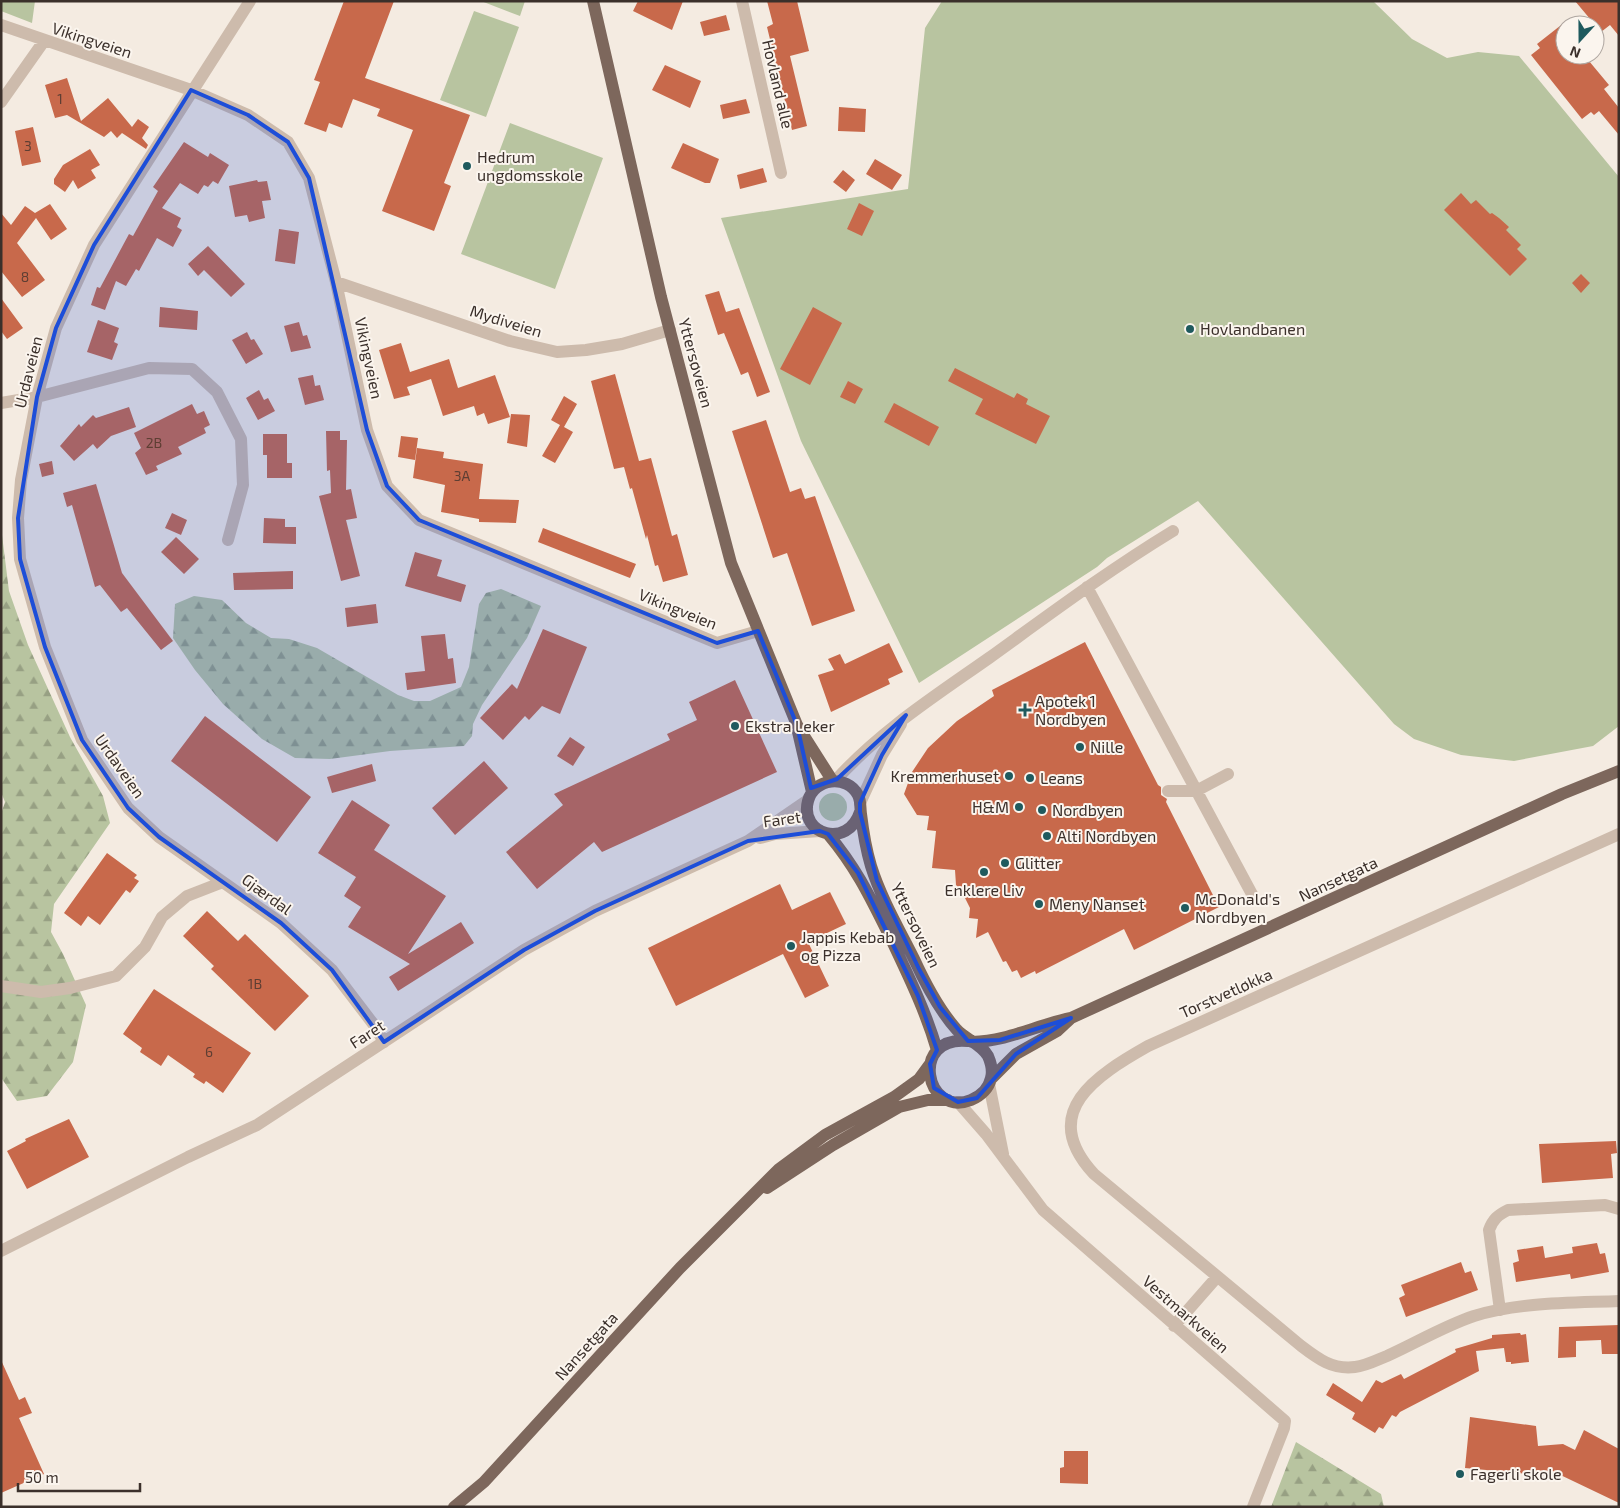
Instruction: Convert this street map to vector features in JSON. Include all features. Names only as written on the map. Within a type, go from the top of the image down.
[{"type":"main road","name":"Yttersøveien","points":[[593,1],[670,330],[731,563],[797,724],[834,781]]},
{"type":"main road","name":"Yttersøveien","points":[[797,724],[810,796]]},
{"type":"main road","name":"Nansetgata","points":[[970,1041],[1008,1038],[1071,1018],[1562,794],[1619,771]]},
{"type":"main road","points":[[834,781],[852,787],[860,807],[852,828],[836,835],[824,832],[809,818],[810,796],[818,786],[834,781]]},
{"type":"main road","name":"Yttersøveien","points":[[860,807],[867,851],[877,881],[919,969],[940,1007],[955,1028],[970,1041]]},
{"type":"main road","name":"Yttersøveien","points":[[824,832],[850,861],[864,885],[918,996],[937,1050]]},
{"type":"main road","name":"Nansetgata","points":[[990,1081],[1016,1054],[1057,1031],[1071,1018]]},
{"type":"main road","points":[[951,1041],[970,1041],[983,1050],[988,1057],[991,1066],[990,1081],[977,1098],[953,1101],[934,1088],[930,1080],[930,1064],[937,1050],[951,1041]]},
{"type":"main road","name":"Nansetgata","points":[[454,1507],[484,1482],[680,1268],[779,1169],[825,1135],[894,1097],[919,1080],[930,1064]]},
{"type":"main road","name":"Nansetgata","points":[[740,1206],[833,1145],[900,1107],[928,1100],[953,1101]]},
{"type":"street","name":"Urdaveien","points":[[223,882],[159,837],[128,808],[82,740],[45,647],[20,559],[18,526],[22,480],[36,397],[56,328],[94,245],[250,1]]},
{"type":"street","name":"Hovland alle","points":[[742,1],[781,173]]},
{"type":"street","name":"Vikingveien","points":[[1,25],[192,90],[248,116],[288,142],[309,178],[336,282],[367,430],[386,486],[420,520],[717,643],[758,631]]},
{"type":"street","points":[[1,102],[44,41]]},
{"type":"street","name":"Mydiveien","points":[[336,282],[510,341],[557,352],[586,350],[622,344],[670,330]]},
{"type":"street","points":[[1,403],[36,397],[149,368],[192,369],[217,392],[241,439],[243,485],[228,540]]},
{"type":"street","points":[[834,781],[868,746],[906,715],[1118,565],[1173,531]]},
{"type":"street","points":[[1087,587],[1253,896]]},
{"type":"street","points":[[860,807],[882,755],[906,715]]},
{"type":"street","points":[[1168,791],[1196,791],[1228,774]]},
{"type":"street","name":"Faret","points":[[748,841],[810,796]]},
{"type":"street","name":"Faret","points":[[1,1251],[188,1157],[257,1125],[524,950],[595,911],[748,841],[775,834],[824,832]]},
{"type":"street","name":"Torstvetløkka","points":[[1619,834],[1148,1046],[1093,1081],[1082,1093],[1073,1119],[1074,1143],[1082,1161],[1094,1174],[1300,1345],[1322,1361],[1336,1367],[1357,1367],[1374,1362],[1474,1316],[1500,1310],[1619,1301]]},
{"type":"street","name":"Gjærdal","points":[[1,986],[41,992],[70,988],[116,976],[145,947],[162,917],[187,896],[223,882],[281,923],[332,970],[374,1025],[384,1042]]},
{"type":"street","name":"Vestmarkveien","points":[[990,1081],[1005,1162]]},
{"type":"street","name":"Vestmarkveien","points":[[953,1101],[986,1134],[1005,1162],[1043,1210],[1285,1421],[1282,1434],[1253,1507]]},
{"type":"street","points":[[1500,1310],[1489,1230],[1492,1221],[1499,1215],[1508,1210],[1605,1205],[1619,1209]]},
{"type":"street","points":[[1174,1326],[1217,1277]]},
{"type":"highlighted area","points":[[191,90],[248,115],[288,142],[309,178],[367,430],[387,486],[419,520],[717,643],[758,631],[797,725],[811,788],[837,779],[906,715],[882,755],[860,803],[860,812],[877,881],[919,969],[940,1007],[968,1041],[1000,1040],[1071,1018],[1016,1054],[977,1098],[958,1102],[934,1088],[930,1064],[937,1050],[918,996],[858,873],[828,834],[820,831],[748,841],[595,911],[524,950],[384,1042],[332,970],[281,923],[159,837],[128,808],[82,740],[45,647],[20,559],[18,518],[37,397],[56,328],[94,245]]},
{"type":"green space","points":[[1,1],[35,1],[32,23],[1,11]]},
{"type":"green space","points":[[481,1],[525,1],[520,16]]},
{"type":"green space","name":"Hovlandbanen","points":[[942,1],[1373,1],[1412,39],[1447,58],[1478,52],[1519,56],[1619,177],[1619,726],[1593,746],[1514,761],[1461,755],[1414,739],[1394,724],[1198,501],[1107,558],[1097,567],[919,683],[801,441],[721,218],[908,189],[925,28]]},
{"type":"green space","points":[[474,11],[519,27],[486,117],[440,100]]},
{"type":"green space","name":"Hedrum ungdomsskole","points":[[510,123],[603,158],[555,289],[461,254]]},
{"type":"green space","points":[[1,527],[9,591],[28,645],[70,737],[103,796],[110,823],[54,904],[51,932],[86,1005],[73,1062],[47,1096],[17,1101],[2,1079],[1,1072],[1,814],[5,802],[1,792]]},
{"type":"green space","points":[[501,589],[541,606],[527,638],[482,705],[473,724],[472,736],[464,746],[390,751],[330,759],[295,758],[262,739],[223,704],[195,670],[173,638],[175,604],[194,596],[222,600],[246,623],[271,638],[289,639],[317,648],[398,695],[414,701],[430,701],[461,687],[469,667],[479,604],[486,593]]},
{"type":"green space","points":[[833,793],[843,797],[847,807],[843,817],[833,821],[823,817],[819,807],[823,797]]},
{"type":"green space","points":[[1296,1442],[1381,1494],[1384,1507],[1271,1507]]},
{"type":"building","points":[[344,1],[394,1],[365,78],[470,115],[444,183],[451,186],[434,231],[382,211],[413,130],[377,116],[380,109],[353,99],[342,128],[329,123],[326,132],[304,124],[320,82],[314,80]]},
{"type":"building","points":[[638,1],[683,1],[672,30],[633,11]]},
{"type":"building","points":[[767,1],[797,1],[809,51],[790,56],[807,126],[792,130],[767,27],[773,24]]},
{"type":"building","points":[[1575,1],[1619,1],[1619,36],[1610,25],[1605,29],[1605,15],[1587,15]]},
{"type":"building","points":[[726,15],[730,30],[704,36],[700,22]]},
{"type":"building","points":[[1555,30],[1555,65],[1592,65],[1609,85],[1604,89],[1619,108],[1619,135],[1599,111],[1594,115],[1591,112],[1582,119],[1531,55],[1540,48],[1537,44]]},
{"type":"building","points":[[665,65],[701,81],[690,108],[652,90]]},
{"type":"building","points":[[67,78],[81,121],[108,98],[132,127],[138,119],[149,127],[142,138],[148,145],[146,149],[122,133],[117,138],[111,131],[104,137],[67,115],[55,118],[45,85]]},
{"type":"building","points":[[746,99],[750,113],[723,119],[720,105]]},
{"type":"building","points":[[839,107],[866,109],[865,132],[838,131]]},
{"type":"building","points":[[33,127],[41,162],[22,166],[15,131]]},
{"type":"building","points":[[184,142],[208,157],[210,153],[229,165],[218,184],[213,181],[208,187],[204,185],[198,194],[180,183],[162,208],[181,218],[177,227],[182,230],[173,247],[157,238],[139,271],[136,269],[126,286],[116,281],[105,310],[91,305],[97,287],[100,288],[129,234],[133,236],[158,191],[153,187]]},
{"type":"building","points":[[683,143],[719,159],[710,183],[705,183],[671,168]]},
{"type":"building","points":[[90,149],[100,165],[91,170],[96,178],[78,189],[73,180],[65,192],[54,184],[54,179],[63,165]]},
{"type":"building","points":[[875,159],[902,175],[892,190],[866,174]]},
{"type":"building","points":[[763,168],[767,182],[740,189],[737,175]]},
{"type":"building","points":[[843,170],[855,180],[846,192],[833,182]]},
{"type":"building","points":[[257,180],[258,182],[267,181],[271,200],[262,201],[265,218],[249,222],[247,215],[235,217],[229,186]]},
{"type":"building","points":[[1461,193],[1471,204],[1476,200],[1490,214],[1492,213],[1499,218],[1509,227],[1506,230],[1521,245],[1517,249],[1527,259],[1510,276],[1444,210]]},
{"type":"building","points":[[859,203],[874,211],[862,236],[847,229]]},
{"type":"building","points":[[50,204],[67,229],[51,240],[36,218],[17,243],[45,280],[22,297],[1,271],[1,213],[11,225],[25,206],[35,213]]},
{"type":"building","points":[[279,229],[299,232],[295,264],[275,261]]},
{"type":"building","points":[[208,246],[245,284],[231,297],[204,270],[198,276],[188,264]]},
{"type":"building","points":[[1581,274],[1590,283],[1581,293],[1572,283]]},
{"type":"building","points":[[719,291],[726,312],[739,308],[770,392],[757,397],[748,372],[741,375],[724,333],[718,335],[705,295]]},
{"type":"building","points":[[1,298],[23,328],[7,339],[1,331]]},
{"type":"building","points":[[160,307],[198,311],[197,330],[159,327]]},
{"type":"building","points":[[813,307],[842,323],[810,385],[780,369]]},
{"type":"building","points":[[98,320],[119,328],[114,342],[118,344],[112,360],[87,352]]},
{"type":"building","points":[[299,322],[303,336],[307,335],[311,348],[291,352],[284,326]]},
{"type":"building","points":[[247,332],[251,340],[254,339],[263,354],[246,364],[232,340]]},
{"type":"building","points":[[401,343],[410,372],[449,359],[458,388],[495,375],[510,417],[488,424],[484,413],[477,416],[474,406],[443,416],[431,379],[407,387],[410,395],[394,399],[379,350]]},
{"type":"building","points":[[955,368],[1014,398],[1017,393],[1028,399],[1026,404],[1050,416],[1036,444],[975,414],[983,399],[948,381]]},
{"type":"building","points":[[615,374],[639,461],[651,458],[672,536],[677,534],[688,575],[663,582],[658,565],[655,566],[647,535],[646,539],[632,488],[630,489],[624,467],[614,469],[591,381]]},
{"type":"building","points":[[313,375],[315,386],[320,385],[324,400],[305,405],[298,378]]},
{"type":"building","points":[[848,381],[863,389],[855,404],[840,397]]},
{"type":"building","points":[[259,390],[264,400],[268,398],[275,411],[258,420],[246,398]]},
{"type":"building","points":[[564,396],[577,404],[564,427],[573,432],[555,463],[542,456],[560,425],[551,420]]},
{"type":"building","points":[[894,403],[939,427],[929,446],[884,422]]},
{"type":"building","points":[[192,404],[197,414],[204,411],[210,425],[204,428],[206,433],[178,447],[182,454],[156,466],[158,470],[146,475],[135,453],[141,448],[134,433]]},
{"type":"building","points":[[129,407],[136,427],[111,436],[97,449],[93,444],[74,461],[60,446],[79,424],[81,427],[93,415],[96,418]]},
{"type":"building","points":[[511,414],[530,415],[527,447],[507,443]]},
{"type":"building","points":[[766,420],[790,492],[801,488],[805,499],[815,496],[855,611],[812,626],[787,553],[773,558],[732,431]]},
{"type":"building","points":[[326,431],[340,431],[340,440],[347,440],[346,490],[351,489],[357,518],[346,520],[360,576],[341,581],[319,496],[331,493],[330,470],[327,471]]},
{"type":"building","points":[[263,434],[287,434],[287,463],[292,463],[292,478],[267,478],[267,455],[263,455]]},
{"type":"building","points":[[401,436],[418,438],[415,460],[398,457]]},
{"type":"building","points":[[417,448],[444,452],[443,458],[483,464],[479,499],[519,500],[516,523],[479,522],[479,519],[441,512],[445,485],[413,478]]},
{"type":"building","points":[[52,461],[54,474],[42,477],[39,464]]},
{"type":"building","points":[[96,484],[122,573],[173,641],[161,650],[127,608],[121,612],[100,585],[95,587],[72,505],[67,507],[63,493]]},
{"type":"building","points":[[172,513],[187,520],[181,535],[165,528]]},
{"type":"building","points":[[264,518],[285,519],[285,527],[296,527],[296,544],[263,543]]},
{"type":"building","points":[[543,528],[636,564],[630,578],[538,542]]},
{"type":"building","points":[[176,537],[199,559],[184,574],[161,552]]},
{"type":"building","points":[[415,552],[442,560],[437,576],[466,585],[461,602],[405,586]]},
{"type":"building","points":[[293,571],[293,589],[234,590],[233,573]]},
{"type":"building","points":[[376,604],[378,623],[347,627],[345,608]]},
{"type":"building","points":[[543,629],[587,647],[560,714],[542,706],[529,720],[525,716],[503,740],[480,718],[512,684],[517,689]]},
{"type":"building","points":[[445,634],[448,659],[453,658],[456,683],[407,690],[405,673],[425,671],[421,636]]},
{"type":"building","name":"Nordbyen","points":[[1085,642],[1158,785],[1161,787],[1161,795],[1167,799],[1166,802],[1219,907],[1134,950],[1124,929],[1036,974],[1035,971],[1021,978],[1017,970],[1012,972],[1006,961],[1003,962],[988,932],[976,938],[978,919],[969,918],[970,908],[961,890],[956,885],[955,870],[932,868],[936,831],[927,830],[929,816],[917,815],[904,794],[912,772],[928,748],[957,721],[994,696],[992,690]]},
{"type":"building","points":[[889,643],[903,672],[888,679],[890,684],[831,712],[818,675],[834,670],[828,659],[840,654],[845,664]]},
{"type":"building","points":[[735,680],[777,772],[602,852],[594,842],[537,889],[506,852],[563,805],[554,794],[670,740],[667,734],[697,720],[689,702]]},
{"type":"building","points":[[205,716],[311,797],[277,842],[171,761]]},
{"type":"building","points":[[570,737],[585,747],[573,766],[557,756]]},
{"type":"building","points":[[484,761],[508,788],[455,835],[432,808]]},
{"type":"building","points":[[372,764],[376,781],[332,793],[327,777]]},
{"type":"building","points":[[352,800],[390,825],[374,850],[446,896],[408,954],[461,922],[474,943],[398,991],[389,977],[410,964],[348,927],[361,907],[344,896],[356,877],[318,853]]},
{"type":"building","points":[[107,853],[137,875],[134,878],[139,881],[130,893],[126,890],[100,925],[88,916],[81,926],[64,913]]},
{"type":"building","points":[[780,884],[792,910],[830,892],[846,924],[808,942],[829,986],[805,998],[783,954],[676,1006],[648,948]]},
{"type":"building","points":[[207,911],[238,941],[245,934],[309,996],[275,1031],[211,969],[214,966],[183,936]]},
{"type":"building","points":[[154,989],[251,1053],[223,1093],[206,1081],[204,1084],[193,1077],[195,1074],[168,1055],[161,1066],[140,1052],[142,1048],[123,1034]]},
{"type":"building","points":[[69,1119],[89,1157],[27,1189],[7,1151],[26,1141],[25,1139]]},
{"type":"building","points":[[1616,1141],[1617,1153],[1611,1154],[1613,1178],[1542,1183],[1539,1144]]},
{"type":"building","points":[[1597,1243],[1600,1254],[1605,1253],[1609,1272],[1571,1279],[1570,1274],[1516,1282],[1513,1263],[1519,1261],[1517,1250],[1543,1246],[1545,1258],[1573,1253],[1572,1247]]},
{"type":"building","points":[[1461,1262],[1465,1273],[1471,1271],[1478,1290],[1406,1317],[1399,1298],[1405,1295],[1401,1285]]},
{"type":"building","points":[[1619,1325],[1619,1354],[1602,1354],[1601,1340],[1576,1341],[1576,1357],[1558,1358],[1559,1327]]},
{"type":"building","points":[[1520,1333],[1521,1335],[1526,1334],[1529,1362],[1511,1364],[1511,1362],[1506,1362],[1504,1348],[1476,1351],[1479,1371],[1400,1412],[1396,1417],[1392,1415],[1383,1429],[1379,1427],[1375,1433],[1352,1419],[1355,1413],[1326,1395],[1333,1383],[1362,1402],[1376,1380],[1382,1383],[1401,1374],[1404,1379],[1456,1352],[1455,1349],[1492,1338],[1492,1335]]},
{"type":"building","points":[[1,1360],[19,1400],[25,1397],[32,1413],[19,1418],[44,1474],[1,1493]]},
{"type":"building","points":[[1470,1417],[1536,1426],[1538,1446],[1563,1444],[1575,1450],[1584,1430],[1619,1449],[1619,1503],[1550,1470],[1550,1476],[1465,1468]]},
{"type":"building","points":[[1064,1451],[1088,1451],[1088,1484],[1060,1483],[1060,1468],[1064,1467]]},
{"type":"place","name":"Hedrum ungdomsskole","points":[[467,166]]},
{"type":"place","name":"Hovlandbanen","points":[[1190,329]]},
{"type":"place","name":"Apotek 1 Nordbyen","points":[[1025,710]]},
{"type":"place","name":"Ekstra Leker","points":[[735,726]]},
{"type":"place","name":"Nille","points":[[1080,747]]},
{"type":"place","name":"Kremmerhuset","points":[[1009,776]]},
{"type":"place","name":"Leans","points":[[1030,778]]},
{"type":"place","name":"H&M","points":[[1019,807]]},
{"type":"place","name":"Nordbyen","points":[[1042,810]]},
{"type":"place","name":"Alti Nordbyen","points":[[1047,836]]},
{"type":"place","name":"Glitter","points":[[1005,863]]},
{"type":"place","name":"Enklere Liv","points":[[984,872]]},
{"type":"place","name":"Meny Nanset","points":[[1039,904]]},
{"type":"place","name":"McDonald's Nordbyen","points":[[1185,908]]},
{"type":"place","name":"Jappis Kebab og Pizza","points":[[791,946]]},
{"type":"place","name":"Fagerli skole","points":[[1460,1474]]}]
